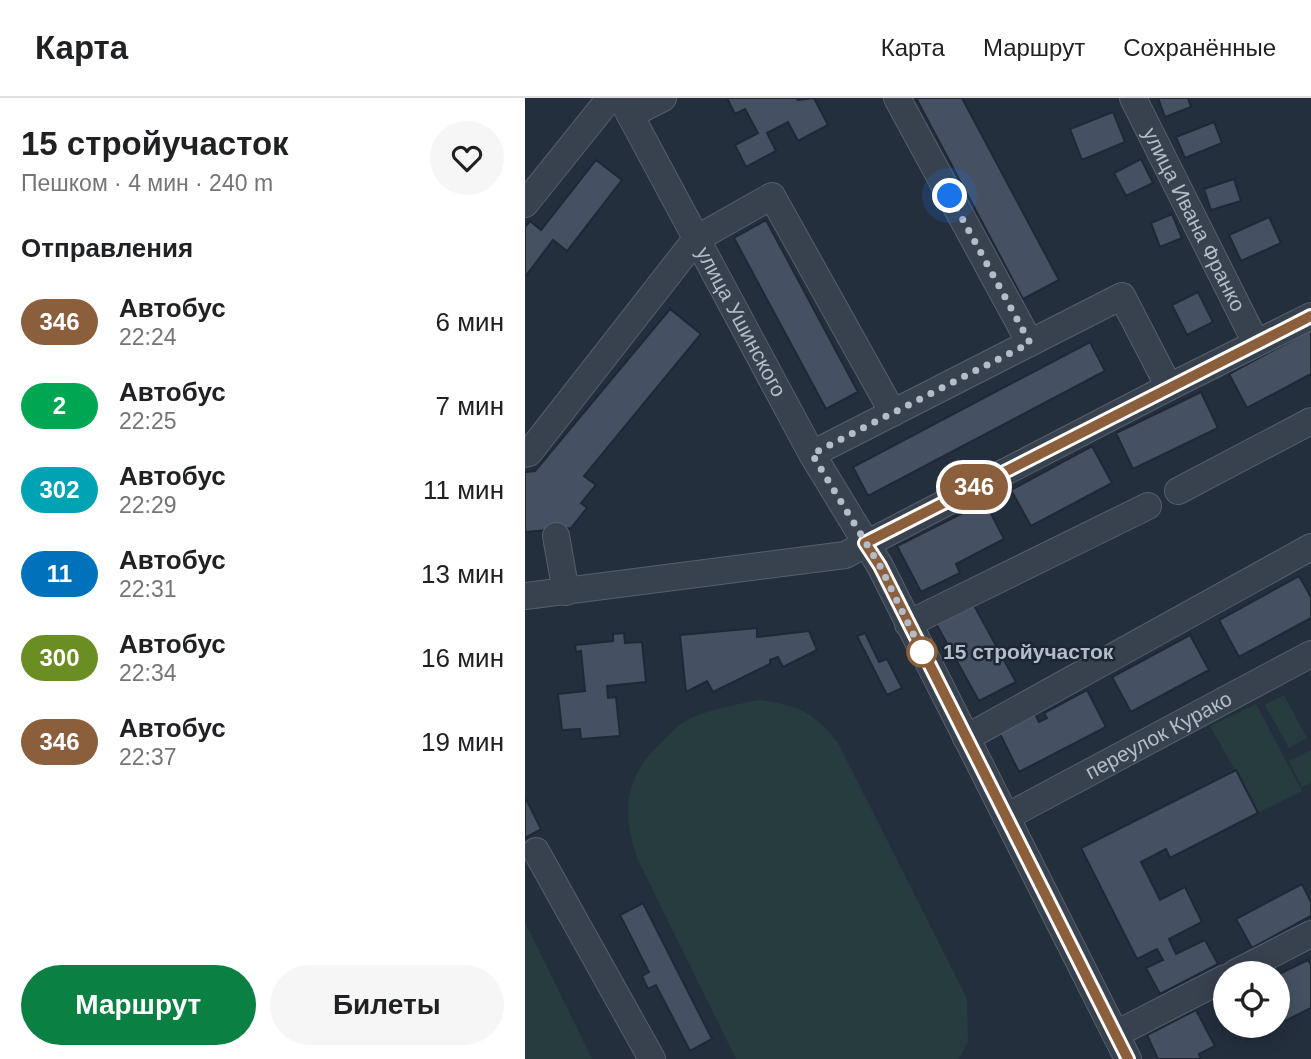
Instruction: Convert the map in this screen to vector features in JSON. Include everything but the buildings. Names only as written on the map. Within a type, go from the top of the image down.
[{"type":"street","points":[[525,204],[610,98]]},
{"type":"street","points":[[625,107],[663,98]]},
{"type":"street","points":[[897,98],[1030,343]]},
{"type":"street","name":"улица Ивана Франко","points":[[1133,98],[1256,342]]},
{"type":"street","name":"улица Ушинского","points":[[625,107],[812,454],[880,566],[1128,1059]]},
{"type":"street","points":[[525,454],[529,453],[697,239],[772,196],[893,413]]},
{"type":"street","points":[[812,454],[1122,296],[1169,387]]},
{"type":"street","points":[[525,596],[845,555],[1311,316]]},
{"type":"street","points":[[1178,491],[1311,421]]},
{"type":"street","points":[[908,624],[1148,506]]},
{"type":"street","points":[[557,536],[566,592]]},
{"type":"street","points":[[966,738],[1311,547]]},
{"type":"street","name":"переулок Курако","points":[[1006,817],[1311,654]]},
{"type":"street","points":[[536,851],[652,1059]]},
{"type":"street","points":[[1258,961],[1311,934]]},
{"type":"street","points":[[1116,1034],[1213,984]]},
{"type":"green space","points":[[1284,695],[1307,738],[1289,748],[1265,705]]},
{"type":"green space","points":[[760,700],[805,712],[821,724],[838,743],[967,999],[968,1041],[959,1059],[736,1059],[638,860],[629,827],[629,796],[633,782],[649,755],[679,725],[710,711]]},
{"type":"green space","points":[[1256,704],[1302,791],[1259,812],[1210,726]]},
{"type":"green space","points":[[1311,750],[1311,783],[1302,787],[1289,761]]},
{"type":"green space","points":[[525,922],[592,1059],[525,1059]]},
{"type":"bus line","name":"346","points":[[1128,1059],[880,566],[865,543],[1311,316]]},
{"type":"place","name":"15 стройучасток","points":[[922,652]]},
{"type":"route","points":[[922,652],[926,660],[880,566],[812,454],[1030,343],[950,196]]}]
